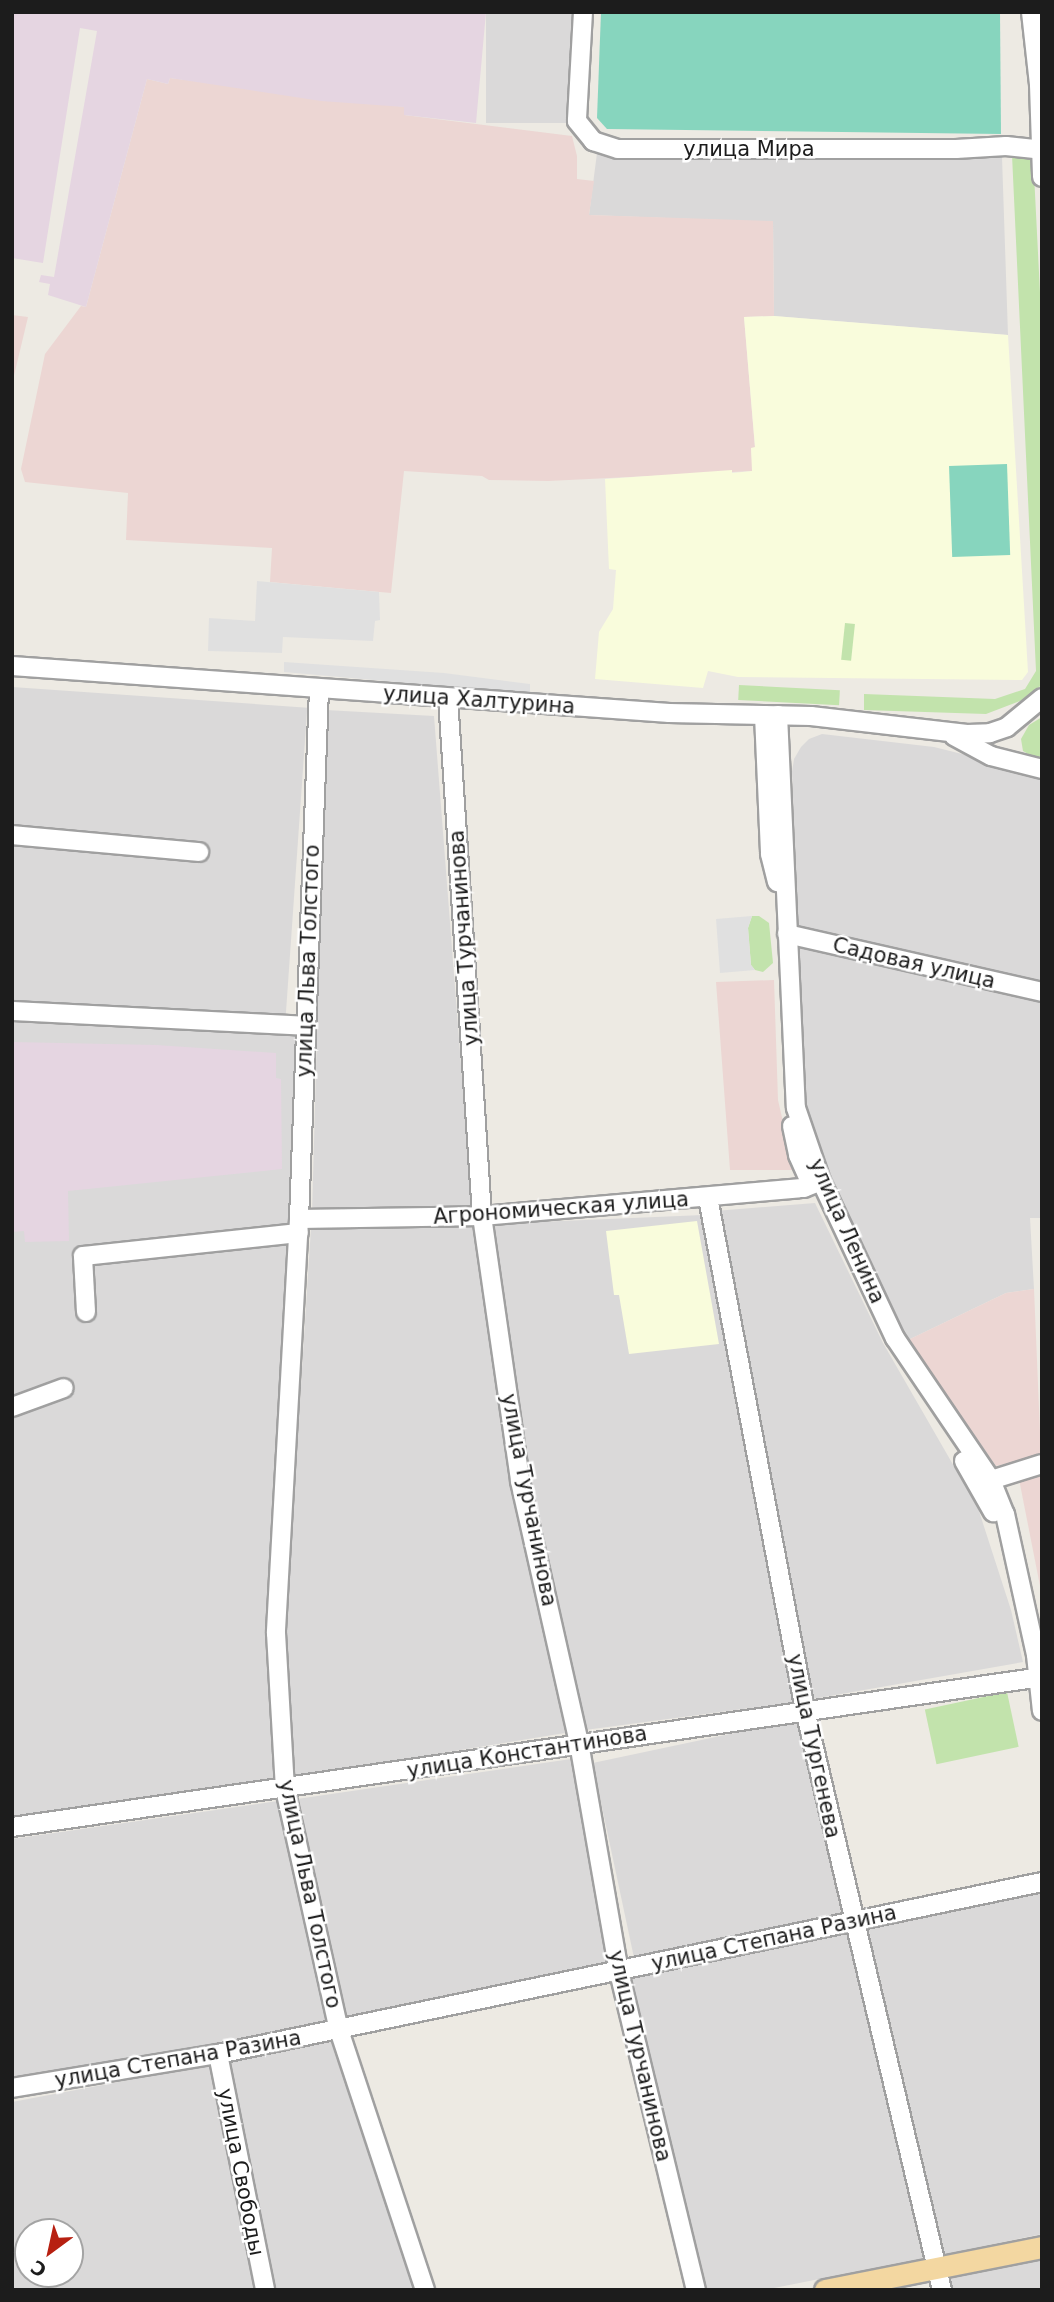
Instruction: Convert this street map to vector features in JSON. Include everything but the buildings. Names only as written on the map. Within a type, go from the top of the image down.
[{"type":"main road","points":[[825,2290],[939,2280],[1042,2247]]},
{"type":"street","name":"улица Мира","points":[[583,12],[577,121],[593,141],[618,149],[956,149],[1006,146],[1041,150]]},
{"type":"street","points":[[1031,12],[1038,34],[1042,177]]},
{"type":"street","name":"улица Халтурина","points":[[12,666],[669,713],[811,716],[945,732],[990,733],[1019,719],[1042,698]]},
{"type":"street","name":"улица Льва Толстого","points":[[319,689],[299,1226],[276,1633],[285,1789],[339,2030],[425,2290]]},
{"type":"street","name":"улица Турчанинова","points":[[448,698],[482,1216],[520,1481],[579,1743],[619,1972],[696,2290]]},
{"type":"street","points":[[771,715],[770,854],[777,875],[784,975],[782,1058],[786,1102],[798,1155],[816,1183],[880,1331],[972,1472],[994,1513],[1028,1656],[1036,1678]]},
{"type":"street","name":"улица Ленина","points":[[771,715],[796,1108],[816,1183],[895,1338],[991,1480],[1005,1514],[1036,1655],[1036,1678],[1042,1711]]},
{"type":"street","name":"улица Халтурина","points":[[945,732],[991,756],[1042,769]]},
{"type":"street","points":[[12,835],[199,852]]},
{"type":"street","name":"Садовая улица","points":[[787,934],[1042,992]]},
{"type":"street","points":[[12,1011],[306,1026]]},
{"type":"street","name":"Агрономическая улица","points":[[299,1226],[482,1216],[708,1198],[816,1183]]},
{"type":"street","name":"улица Тургенева","points":[[708,1198],[805,1710],[852,1920],[939,2280]]},
{"type":"street","points":[[86,1312],[83,1256],[299,1226]]},
{"type":"street","points":[[12,1407],[64,1388]]},
{"type":"street","points":[[991,1480],[1042,1464]]},
{"type":"street","name":"улица Константинова","points":[[12,1827],[1036,1678]]},
{"type":"street","name":"улица Степана Разина","points":[[12,2088],[218,2054],[339,2030],[1042,1882]]},
{"type":"street","name":"улица Свободы","points":[[218,2054],[265,2290]]},
{"type":"shaded area","points":[[12,12],[486,12],[476,123],[404,115],[404,107],[321,101],[170,78],[168,84],[147,79],[86,307],[48,295],[50,284],[39,282],[41,275],[54,277],[97,31],[80,28],[43,263],[12,258]]},
{"type":"shaded area","points":[[486,12],[580,12],[580,123],[486,123]]},
{"type":"shaded area","points":[[170,78],[405,107],[404,115],[572,136],[577,156],[577,179],[594,181],[589,215],[773,221],[774,316],[744,317],[755,448],[751,448],[753,471],[548,481],[489,480],[482,476],[404,471],[391,593],[270,582],[272,548],[126,540],[128,493],[25,482],[21,469],[45,354],[81,306],[86,307],[147,79],[168,84]]},
{"type":"shaded area","points":[[597,153],[619,157],[1002,157],[1008,335],[774,316],[773,222],[589,215]]},
{"type":"shaded area","points":[[12,315],[28,317],[12,384]]},
{"type":"shaded area","points":[[774,316],[1008,335],[1028,672],[1022,680],[738,677],[708,671],[703,688],[595,679],[599,632],[613,609],[616,570],[609,569],[605,479],[752,471],[751,448],[755,447],[744,317]]},
{"type":"shaded area","points":[[257,581],[379,592],[380,620],[375,621],[373,641],[283,637],[282,653],[208,651],[209,618],[255,621]]},
{"type":"shaded area","points":[[284,662],[444,673],[530,684],[530,694],[284,672]]},
{"type":"shaded area","points":[[12,687],[307,708],[285,1022],[12,1003]]},
{"type":"shaded area","points":[[326,710],[434,716],[472,1207],[312,1214]]},
{"type":"shaded area","points":[[822,734],[934,747],[1042,774],[1042,984],[798,927],[792,772],[794,759],[801,747],[809,739]]},
{"type":"shaded area","points":[[752,916],[748,928],[751,965],[755,970],[720,973],[716,919]]},
{"type":"shaded area","points":[[797,943],[1042,997],[1042,1218],[1030,1218],[1034,1289],[1006,1293],[908,1340],[863,1260],[826,1180],[803,1113]]},
{"type":"shaded area","points":[[774,980],[778,1100],[794,1170],[730,1170],[716,982]]},
{"type":"shaded area","points":[[12,1020],[298,1035],[270,1634],[277,1779],[12,1816]]},
{"type":"shaded area","points":[[12,1042],[156,1045],[276,1053],[276,1078],[281,1079],[282,1169],[68,1191],[69,1241],[25,1242],[24,1231],[12,1232]]},
{"type":"shaded area","points":[[815,1203],[883,1343],[978,1508],[1011,1610],[1023,1662],[807,1700],[715,1211]]},
{"type":"shaded area","points":[[703,1215],[797,1702],[585,1730],[528,1479],[489,1224]]},
{"type":"shaded area","points":[[697,1221],[719,1344],[629,1354],[619,1295],[614,1295],[606,1231]]},
{"type":"shaded area","points":[[476,1222],[515,1480],[565,1733],[295,1777],[285,1634],[311,1228]]},
{"type":"shaded area","points":[[1034,1289],[1041,1456],[996,1466],[908,1340],[1006,1293]]},
{"type":"shaded area","points":[[1042,1467],[1042,1596],[1018,1474]]},
{"type":"shaded area","points":[[800,1719],[841,1914],[634,1958],[593,1763]]},
{"type":"shaded area","points":[[571,1759],[612,1965],[341,2020],[317,1911],[297,1799]]},
{"type":"shaded area","points":[[278,1801],[327,2022],[217,2047],[12,2082],[12,1839]]},
{"type":"shaded area","points":[[1042,1889],[1042,2234],[945,2254],[868,1928]]},
{"type":"shaded area","points":[[848,1929],[925,2258],[764,2290],[705,2290],[630,1976]]},
{"type":"shaded area","points":[[334,2039],[417,2290],[272,2290],[226,2061]]},
{"type":"shaded area","points":[[214,2064],[259,2290],[12,2290],[12,2102]]},
{"type":"shaded area","points":[[1042,2259],[1042,2290],[950,2290],[947,2277]]},
{"type":"green space","points":[[601,12],[1000,12],[1001,134],[607,129],[597,118]]},
{"type":"green space","points":[[1033,154],[1042,332],[1042,684],[1030,697],[986,714],[864,710],[864,694],[995,699],[1025,689],[1036,671],[1012,155]]},
{"type":"green space","points":[[1007,464],[1010,555],[952,557],[949,466]]},
{"type":"green space","points":[[845,623],[855,624],[851,661],[841,660]]},
{"type":"green space","points":[[739,685],[840,690],[839,705],[738,700]]},
{"type":"green space","points":[[1042,717],[1042,762],[1023,751],[1021,739],[1029,725]]},
{"type":"green space","points":[[752,916],[759,916],[769,923],[773,963],[763,972],[755,970],[751,965],[748,928]]},
{"type":"green space","points":[[1007,1692],[1019,1747],[936,1764],[925,1709]]}]
